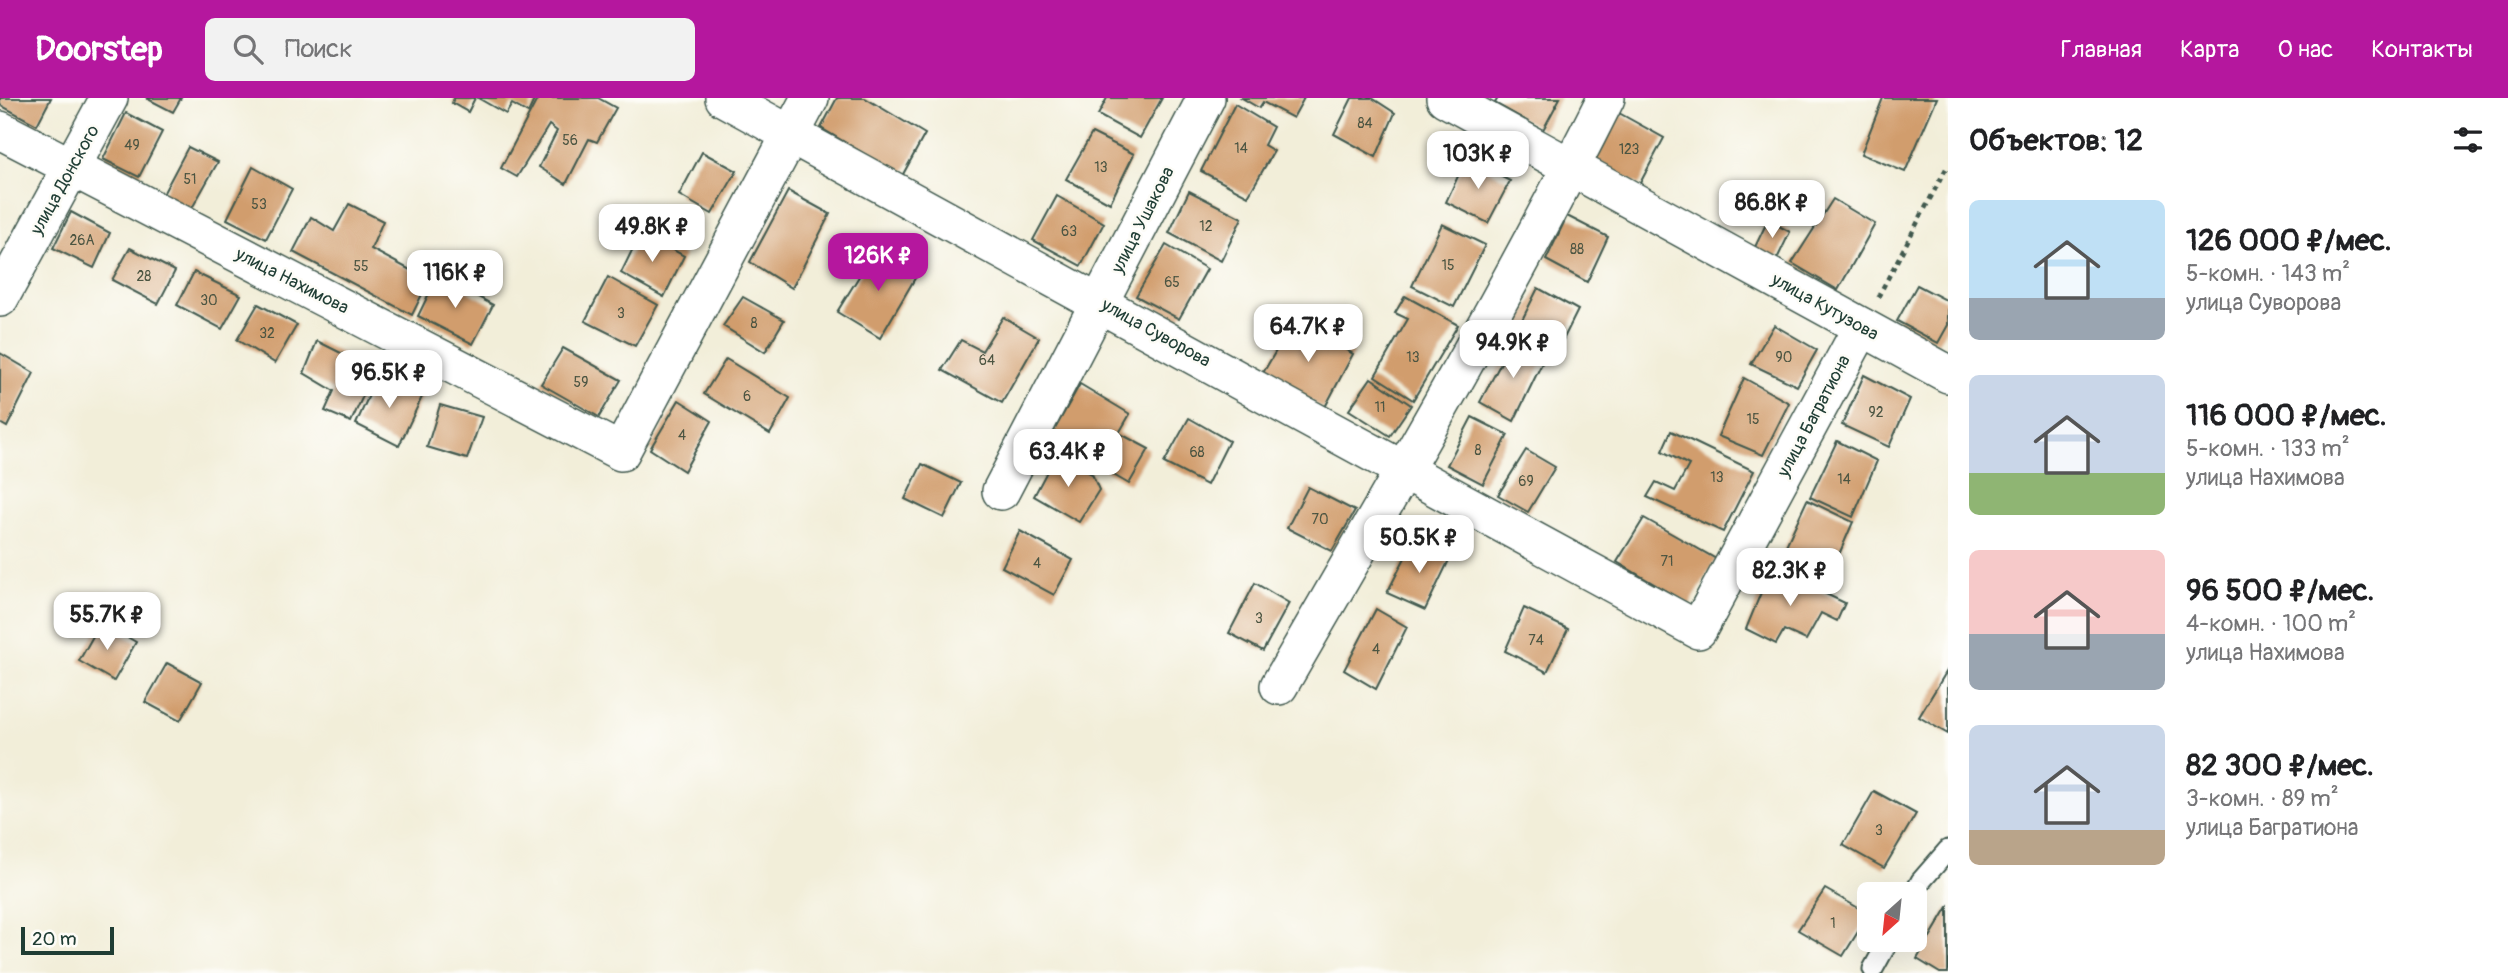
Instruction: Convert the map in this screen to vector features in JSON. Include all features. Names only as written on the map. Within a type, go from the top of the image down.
[{"type":"street","name":"улица Донского","points":[[0,298],[110,98]]},
{"type":"street","name":"улица Суворова","points":[[724,98],[1698,630]]},
{"type":"street","points":[[791,134],[810,98]]},
{"type":"street","name":"улица Ушакова","points":[[1002,491],[1206,98]]},
{"type":"street","name":"улица Кутузова","points":[[1445,98],[1948,374]]},
{"type":"street","points":[[1279,686],[1403,471],[1571,167],[1606,98]]},
{"type":"street","name":"улица Нахимова","points":[[0,130],[621,452],[791,134]]},
{"type":"street","name":"улица Багратиона","points":[[1698,630],[1862,327]]},
{"type":"lane","points":[[1920,882],[1948,849]]},
{"type":"lane","points":[[1873,968],[1882,952]]},
{"type":"path","points":[[1862,327],[1948,165]]},
{"type":"building","points":[[0,98],[51,98],[37,125],[0,105]]},
{"type":"building","points":[[146,98],[181,98],[173,112]]},
{"type":"building","points":[[454,98],[475,98],[468,112],[452,103]]},
{"type":"building","points":[[478,98],[535,98],[528,113],[512,104],[506,114]]},
{"type":"building","points":[[538,98],[598,98],[616,108],[597,142],[589,139],[566,184],[539,167],[557,131],[549,125],[517,177],[501,168]]},
{"type":"building","points":[[837,98],[865,98],[925,134],[902,176],[821,128]]},
{"type":"building","points":[[1107,98],[1162,98],[1140,138],[1098,115]]},
{"type":"building","points":[[1242,98],[1304,98],[1293,118],[1263,102],[1259,108]]},
{"type":"building","points":[[1352,98],[1372,98],[1395,113],[1376,157],[1334,134]]},
{"type":"building","points":[[1498,98],[1560,98],[1543,130],[1495,103]]},
{"type":"building","points":[[1883,98],[1937,98],[1905,172],[1861,154]]},
{"type":"building","points":[[1235,104],[1273,127],[1264,145],[1274,151],[1248,196],[1201,171]]},
{"type":"building","points":[[126,113],[162,132],[139,177],[103,159]]},
{"type":"building","points":[[1619,113],[1664,138],[1639,185],[1593,159]]},
{"type":"building","points":[[1092,133],[1134,154],[1110,203],[1066,179]]},
{"type":"building","points":[[188,147],[218,162],[191,210],[162,196]]},
{"type":"building","points":[[702,152],[737,171],[712,214],[679,195]]},
{"type":"building","points":[[1466,159],[1510,181],[1488,223],[1446,202]]},
{"type":"building","points":[[253,167],[292,189],[266,239],[227,219]]},
{"type":"building","points":[[788,191],[830,214],[792,288],[750,262]]},
{"type":"building","points":[[1189,191],[1242,218],[1221,261],[1169,233]]},
{"type":"building","points":[[1057,196],[1104,223],[1081,266],[1033,240]]},
{"type":"building","points":[[1833,199],[1875,224],[1838,290],[1792,263]]},
{"type":"building","points":[[349,204],[383,221],[371,249],[429,280],[412,315],[293,252],[311,217],[334,231]]},
{"type":"building","points":[[71,212],[110,233],[94,268],[53,248]]},
{"type":"building","points":[[1567,216],[1608,237],[1587,282],[1546,260]]},
{"type":"building","points":[[1768,220],[1790,232],[1776,261],[1754,249]]},
{"type":"building","points":[[1442,224],[1485,245],[1454,307],[1412,286]]},
{"type":"building","points":[[641,232],[684,256],[664,297],[621,273]]},
{"type":"building","points":[[1166,245],[1207,269],[1179,319],[1136,296]]},
{"type":"building","points":[[130,248],[175,271],[158,304],[112,280]]},
{"type":"building","points":[[876,249],[918,273],[880,338],[837,312]]},
{"type":"building","points":[[194,272],[241,295],[222,329],[177,305]]},
{"type":"building","points":[[438,275],[493,305],[473,344],[418,316]]},
{"type":"building","points":[[608,277],[658,305],[635,346],[585,321]]},
{"type":"building","points":[[1917,285],[1948,301],[1948,325],[1938,343],[1897,321]]},
{"type":"building","points":[[1538,288],[1578,310],[1553,360],[1541,341],[1533,337],[1513,338]]},
{"type":"building","points":[[1405,296],[1458,325],[1413,400],[1375,376],[1408,319],[1395,313]]},
{"type":"building","points":[[743,297],[784,320],[765,352],[723,326]]},
{"type":"building","points":[[258,304],[297,325],[275,363],[237,340]]},
{"type":"building","points":[[1003,317],[1039,338],[1002,403],[942,370],[961,340],[982,351]]},
{"type":"building","points":[[1294,320],[1353,354],[1324,409],[1263,373]]},
{"type":"building","points":[[1774,325],[1817,350],[1797,386],[1751,364]]},
{"type":"building","points":[[317,341],[375,370],[351,422],[325,411],[334,391],[304,373]]},
{"type":"building","points":[[1511,344],[1534,344],[1544,359],[1514,421],[1480,402]]},
{"type":"building","points":[[563,348],[621,380],[599,417],[541,384]]},
{"type":"building","points":[[0,353],[34,373],[7,427],[0,423]]},
{"type":"building","points":[[726,359],[790,398],[770,434],[704,394]]},
{"type":"building","points":[[379,373],[422,397],[399,446],[356,424]]},
{"type":"building","points":[[1864,375],[1910,399],[1889,447],[1842,425]]},
{"type":"building","points":[[1371,378],[1411,405],[1390,436],[1349,410]]},
{"type":"building","points":[[1744,378],[1789,403],[1763,455],[1718,436]]},
{"type":"building","points":[[1080,384],[1130,414],[1119,433],[1149,449],[1129,484],[1050,438]]},
{"type":"building","points":[[679,400],[712,421],[684,471],[650,449]]},
{"type":"building","points":[[440,405],[482,417],[467,459],[427,447]]},
{"type":"building","points":[[1472,417],[1508,435],[1483,484],[1447,465]]},
{"type":"building","points":[[1189,418],[1229,441],[1207,485],[1164,463]]},
{"type":"building","points":[[1671,431],[1754,471],[1723,532],[1647,497],[1656,482],[1675,491],[1689,465],[1662,451]]},
{"type":"building","points":[[1837,441],[1877,461],[1853,517],[1810,497]]},
{"type":"building","points":[[1526,450],[1555,467],[1528,512],[1498,495]]},
{"type":"building","points":[[1061,457],[1092,474],[1099,490],[1079,522],[1034,496],[1052,462]]},
{"type":"building","points":[[922,464],[961,483],[944,518],[905,499]]},
{"type":"building","points":[[1308,487],[1355,511],[1332,551],[1287,528]]},
{"type":"building","points":[[1807,500],[1853,522],[1825,587],[1778,563]]},
{"type":"building","points":[[1644,518],[1716,559],[1690,605],[1617,562]]},
{"type":"building","points":[[1020,531],[1073,560],[1054,595],[1002,567]]},
{"type":"building","points":[[1414,540],[1450,558],[1425,610],[1387,593]]},
{"type":"building","points":[[1771,568],[1845,603],[1837,621],[1821,613],[1806,640],[1784,630],[1776,644],[1746,629]]},
{"type":"building","points":[[1255,583],[1289,603],[1263,651],[1229,633]]},
{"type":"building","points":[[1524,608],[1568,629],[1547,672],[1505,651]]},
{"type":"building","points":[[1376,609],[1407,627],[1376,689],[1344,670]]},
{"type":"building","points":[[101,622],[136,642],[114,681],[79,661]]},
{"type":"building","points":[[167,663],[202,682],[180,721],[145,702]]},
{"type":"building","points":[[1948,669],[1948,734],[1919,717]]},
{"type":"building","points":[[1874,791],[1916,814],[1884,868],[1843,845]]},
{"type":"building","points":[[1825,889],[1857,907],[1857,933],[1843,956],[1798,930]]},
{"type":"building","points":[[1948,907],[1948,973],[1940,973],[1917,959],[1921,952],[1927,952],[1927,942]]}]
